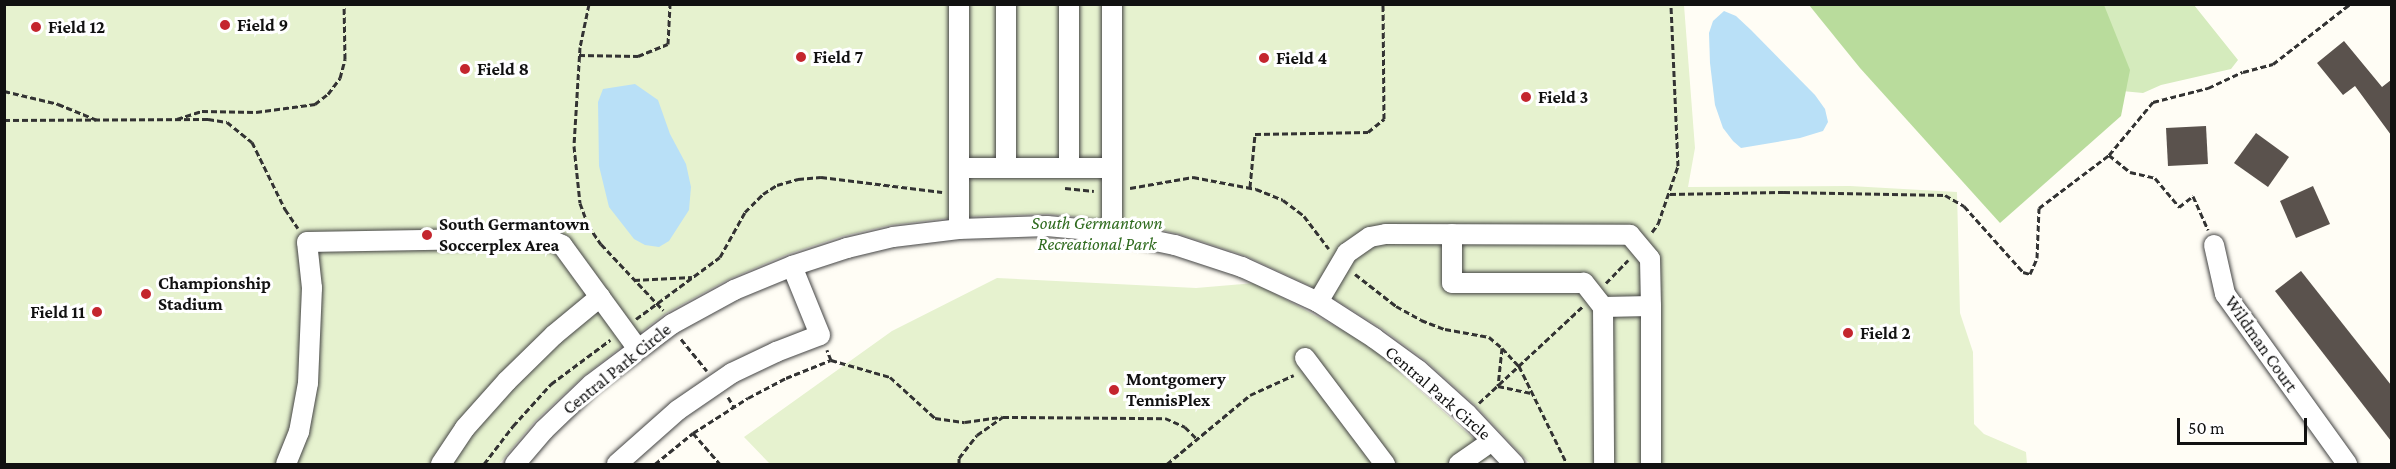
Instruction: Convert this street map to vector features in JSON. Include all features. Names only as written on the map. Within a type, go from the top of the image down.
[{"type":"street","points":[[959,4],[959,229]]},
{"type":"street","points":[[1006,4],[1006,168]]},
{"type":"street","points":[[1069,4],[1069,168]]},
{"type":"street","points":[[1112,4],[1112,232]]},
{"type":"street","points":[[959,168],[1112,168]]},
{"type":"street","name":"Central Park Circle","points":[[514,465],[544,430],[592,384],[637,348],[672,324],[734,290],[792,266],[847,248],[893,237],[959,229],[1047,226],[1112,232],[1175,245],[1242,267],[1318,302],[1418,370],[1514,465]]},
{"type":"street","points":[[1318,302],[1343,261],[1359,242],[1370,237],[1386,234],[1630,235],[1650,259],[1651,465]]},
{"type":"street","points":[[1452,234],[1452,283],[1584,283],[1603,307],[1604,465]]},
{"type":"street","points":[[286,465],[299,432],[308,383],[312,288],[307,242],[540,238],[562,245],[637,348]]},
{"type":"street","name":"Wildman Court","points":[[2214,245],[2225,294],[2347,465]]},
{"type":"street","points":[[617,465],[678,410],[718,383],[776,352],[820,335],[792,266]]},
{"type":"street","points":[[441,465],[465,428],[507,381],[554,335],[600,297]]},
{"type":"street","points":[[1603,307],[1651,306]]},
{"type":"street","points":[[1309,363],[1385,465]]},
{"type":"street","points":[[1459,465],[1492,441]]},
{"type":"path","points":[[175,120],[187,114],[202,111],[256,112],[315,104],[340,78],[345,59],[344,4]]},
{"type":"path","points":[[589,4],[579,55],[574,146],[580,203],[588,225],[601,244],[656,301],[682,341],[718,383],[734,407]]},
{"type":"path","points":[[579,55],[638,56],[668,44],[670,4]]},
{"type":"path","points":[[1250,188],[1255,134],[1368,132],[1384,119],[1383,4]]},
{"type":"path","points":[[1670,194],[1784,192],[1945,195],[1964,206],[2024,272],[2030,274],[2037,258],[2039,208],[2109,155],[2153,102],[2208,88],[2243,72],[2274,64],[2350,4]]},
{"type":"path","points":[[4,91],[58,104],[98,121]]},
{"type":"path","points":[[4,120],[208,119],[227,123],[252,142],[285,209],[307,242]]},
{"type":"path","points":[[2109,155],[2130,172],[2155,178],[2179,207],[2193,196],[2214,245]]},
{"type":"path","points":[[484,465],[513,426],[551,384],[624,329],[656,301],[695,277],[720,257],[745,212],[777,184],[821,177],[934,192],[959,192]]},
{"type":"path","points":[[1058,187],[1112,191],[1193,177],[1250,188],[1283,200],[1304,216],[1330,250],[1363,282],[1421,320],[1445,329],[1489,337],[1502,348],[1519,366],[1567,465]]},
{"type":"path","points":[[634,280],[695,277]]},
{"type":"path","points":[[820,335],[831,360]]},
{"type":"path","points":[[1502,348],[1498,386],[1532,393]]},
{"type":"path","points":[[655,465],[693,433],[734,407],[786,378],[831,360],[890,377],[935,418],[966,422],[1003,417],[1165,418],[1185,427],[1197,439]]},
{"type":"path","points":[[1167,465],[1250,395],[1309,363]]},
{"type":"path","points":[[959,465],[959,458],[977,435],[1003,417]]},
{"type":"path","points":[[693,433],[720,465]]},
{"type":"green space","name":"South Germantown Soccerplex Area","points":[[4,5],[1684,5],[1695,148],[1688,187],[1850,186],[1957,192],[1960,313],[1973,352],[1974,424],[1984,434],[2026,452],[2027,464],[1530,464],[1476,406],[1426,361],[1381,328],[1323,292],[1246,256],[1179,234],[1114,220],[1047,214],[958,217],[891,225],[843,236],[788,254],[729,279],[666,313],[585,375],[535,421],[499,464],[5,464]]},
{"type":"green space","points":[[1809,5],[2104,5],[2130,70],[2121,116],[2000,223],[1860,68]]},
{"type":"green space","points":[[2077,5],[2194,5],[2238,60],[2231,69],[2161,85],[2143,93],[2101,89]]},
{"type":"green space","name":"Montgomery TennisPlex","points":[[997,278],[1196,288],[1255,283],[1368,344],[1493,456],[1479,464],[770,464],[744,437],[892,331]]},
{"type":"water","points":[[1724,11],[1736,16],[1815,95],[1825,109],[1828,122],[1823,131],[1800,138],[1741,148],[1733,141],[1723,128],[1715,105],[1710,63],[1709,33],[1713,21]]},
{"type":"water","points":[[635,84],[658,100],[670,134],[686,164],[691,187],[689,210],[669,241],[659,247],[645,245],[634,239],[609,207],[599,166],[598,102],[603,89]]},
{"type":"building","points":[[2344,41],[2382,87],[2391,80],[2391,135],[2355,86],[2343,95],[2317,63]]},
{"type":"building","points":[[2206,126],[2208,164],[2168,166],[2166,128]]},
{"type":"building","points":[[2256,133],[2289,157],[2268,187],[2234,163]]},
{"type":"building","points":[[2313,186],[2330,224],[2296,238],[2280,201]]},
{"type":"building","points":[[2301,271],[2391,385],[2391,441],[2275,291]]},
{"type":"place","name":"Field 9","points":[[225,25]]},
{"type":"place","name":"Field 12","points":[[36,27]]},
{"type":"place","name":"Field 7","points":[[801,57]]},
{"type":"place","name":"Field 4","points":[[1264,58]]},
{"type":"place","name":"Field 8","points":[[465,69]]},
{"type":"place","name":"Field 3","points":[[1526,97]]},
{"type":"place","name":"South Germantown Soccerplex Area","points":[[427,235]]},
{"type":"place","name":"Championship Stadium","points":[[146,294]]},
{"type":"place","name":"Field 11","points":[[97,312]]},
{"type":"place","name":"Field 2","points":[[1848,333]]},
{"type":"place","name":"Montgomery TennisPlex","points":[[1114,390]]},
{"type":"park label","name":"South Germantown Recreational Park","points":[[1097,234]]}]
